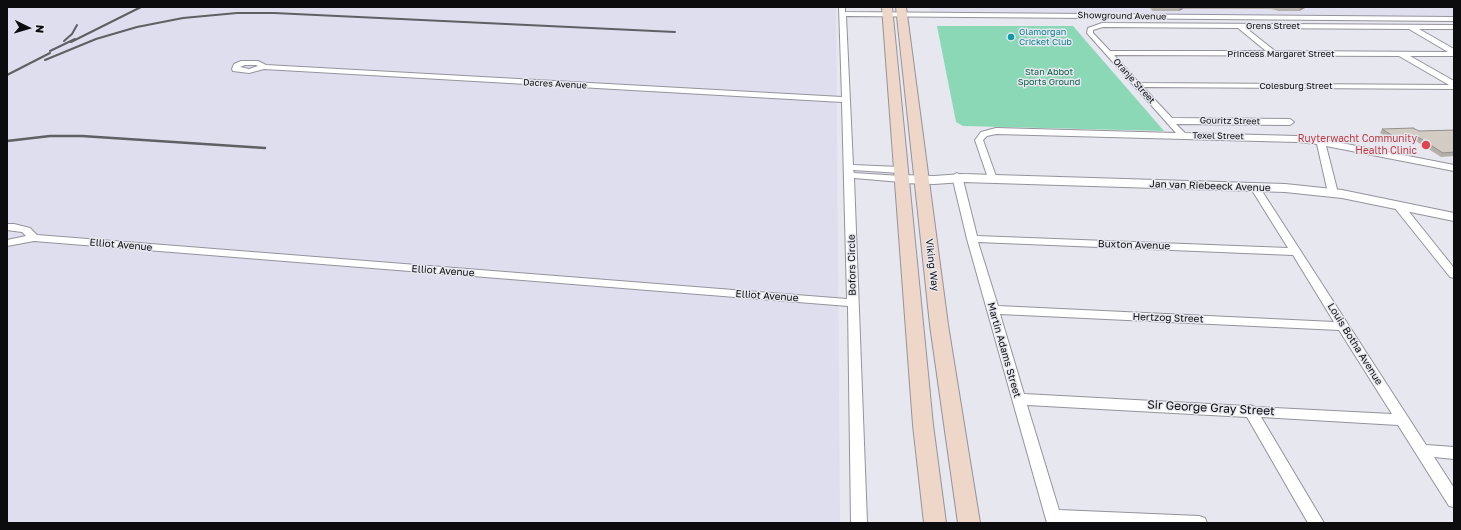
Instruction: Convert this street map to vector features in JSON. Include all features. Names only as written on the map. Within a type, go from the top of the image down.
[{"type":"main road","points":[[887,14],[923,425],[935,523]]},
{"type":"main road","name":"Viking Way","points":[[901,14],[939,325],[969,523]]},
{"type":"street","points":[[1120,7],[1130,16]]},
{"type":"street","name":"Showground Avenue","points":[[843,13],[1454,19]]},
{"type":"street","name":"Bofors Circle","points":[[843,13],[850,189],[859,523]]},
{"type":"street","name":"Showground Avenue","points":[[901,14],[1130,16]]},
{"type":"street","points":[[1240,26],[1274,54]]},
{"type":"street","name":"Grens Street","points":[[1092,27],[1454,27]]},
{"type":"street","name":"Oranje Street","points":[[1092,27],[1089,32],[1182,135]]},
{"type":"street","points":[[1410,27],[1454,53]]},
{"type":"street","name":"Princess Margaret Street","points":[[1109,53],[1454,53]]},
{"type":"street","points":[[1400,54],[1454,84]]},
{"type":"street","name":"Dacres Avenue","points":[[264,67],[846,100]]},
{"type":"street","name":"Colesburg Street","points":[[1137,85],[1454,87]]},
{"type":"street","name":"Gouritz Street","points":[[1169,120],[1290,122]]},
{"type":"street","name":"Texel Street","points":[[992,179],[979,141],[981,136],[990,132],[1001,130],[1276,138],[1321,142],[1454,168]]},
{"type":"street","points":[[1321,142],[1333,193]]},
{"type":"street","name":"Jan van Riebeeck Avenue","points":[[849,171],[959,178],[1255,187],[1333,193],[1454,217]]},
{"type":"street","name":"Jan van Riebeeck Avenue","points":[[849,171],[875,177]]},
{"type":"street","name":"Jan van Riebeeck Avenue","points":[[850,189],[858,182],[875,177],[901,174]]},
{"type":"street","name":"Martin Adams Street","points":[[959,178],[972,239],[1054,519]]},
{"type":"street","name":"Louis Botha Avenue","points":[[1255,187],[1454,501]]},
{"type":"street","points":[[1398,205],[1454,276]]},
{"type":"street","points":[[7,227],[26,230],[34,238]]},
{"type":"street","points":[[7,243],[34,238]]},
{"type":"street","name":"Elliot Avenue","points":[[34,238],[853,303]]},
{"type":"street","name":"Buxton Avenue","points":[[972,239],[1296,252]]},
{"type":"street","name":"Hertzog Street","points":[[993,310],[1343,326]]},
{"type":"street","name":"Sir George Gray Street","points":[[1018,399],[1250,410],[1403,420]]},
{"type":"street","points":[[1250,410],[1316,523]]},
{"type":"street","points":[[1422,450],[1454,453]]},
{"type":"street","points":[[1054,519],[1199,523]]},
{"type":"shaded area","points":[[7,7],[836,7],[840,523],[7,523]]},
{"type":"shaded area","points":[[930,7],[1454,7],[1454,17],[931,13]]},
{"type":"green space","name":"Stan Abbot Sports Ground","points":[[937,26],[1073,26],[1164,131],[963,126],[956,122]]},
{"type":"building","points":[[1413,128],[1419,131],[1454,130],[1454,152],[1443,153],[1418,137],[1396,138],[1382,129]]},
{"type":"railway","points":[[71,42],[141,7]]},
{"type":"railway","points":[[45,60],[96,39],[137,27],[183,18],[237,13],[274,13],[675,32]]},
{"type":"railway","points":[[64,41],[72,34],[77,25]]},
{"type":"railway","points":[[50,51],[75,39]]},
{"type":"railway","points":[[7,75],[50,53]]},
{"type":"railway","points":[[7,141],[50,136],[82,136],[265,148]]},
{"type":"place","name":"Glamorgan Cricket Club","points":[[1011,37]]},
{"type":"place","name":"Ruyterwacht Community Health Clinic","points":[[1426,145]]}]
